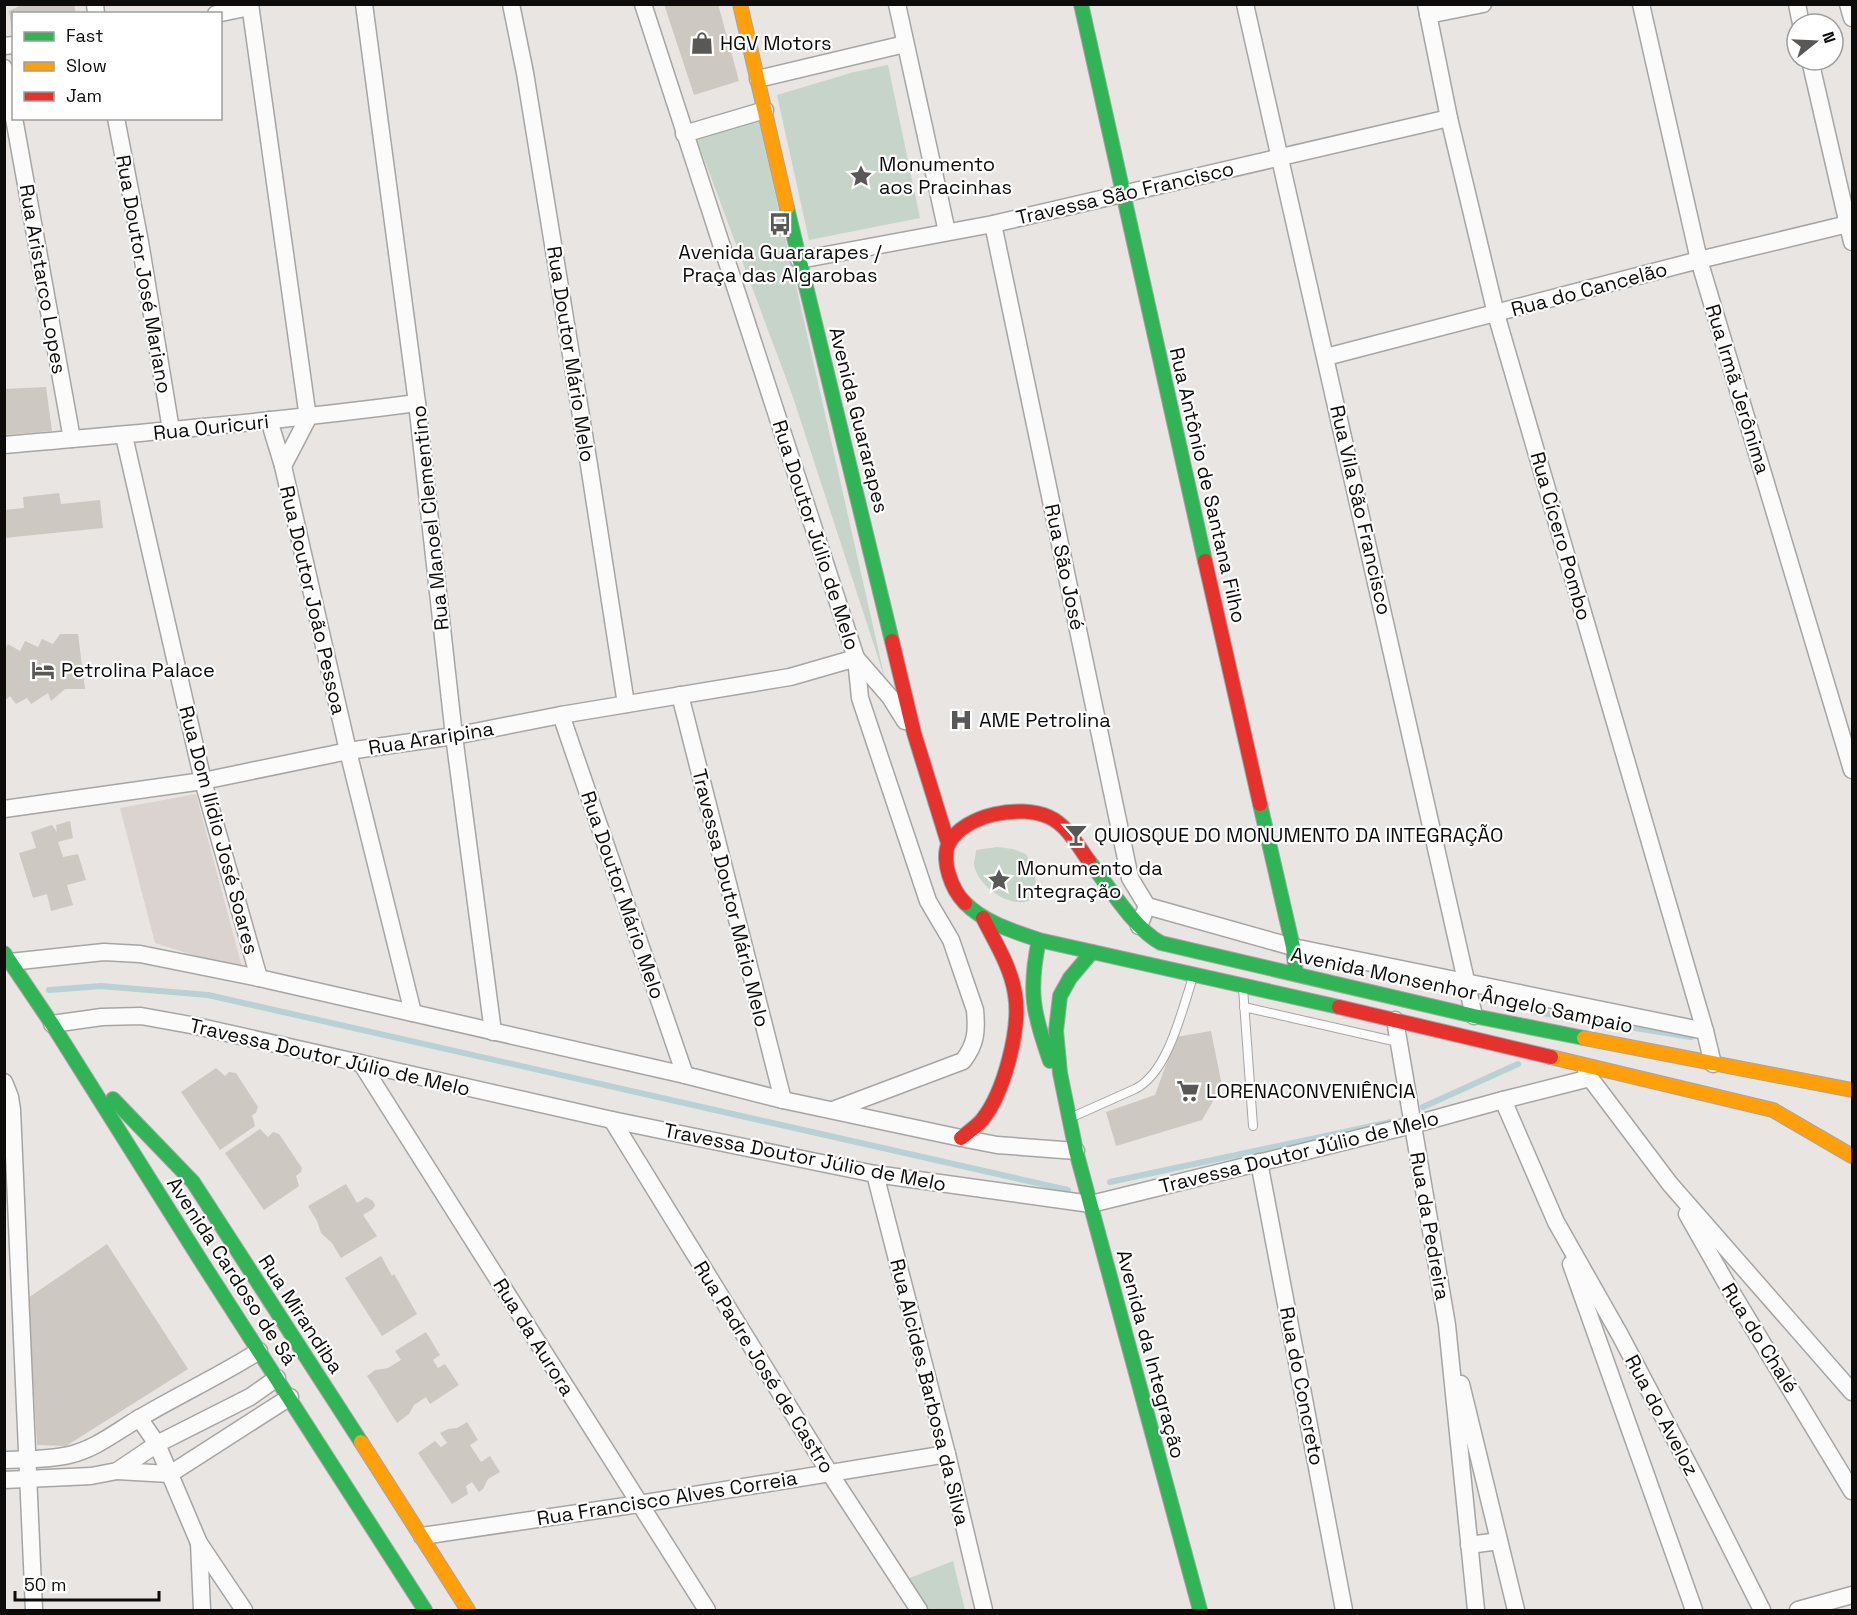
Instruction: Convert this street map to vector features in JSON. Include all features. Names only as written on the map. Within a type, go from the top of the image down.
[{"type":"main road","name":"Avenida Guararapes","points":[[740,4],[799,260],[914,733],[948,843],[945,861],[949,877],[960,898],[983,918]]},
{"type":"main road","name":"Rua Antônio de Santana Filho","points":[[1081,4],[1293,947],[1296,974]]},
{"type":"main road","name":"Avenida Monsenhor Ângelo Sampaio","points":[[948,843],[958,832],[979,820],[1004,812],[1025,810],[1043,813],[1053,817],[1062,825],[1139,926],[1161,943],[1474,1016],[1852,1090]]},
{"type":"main road","name":"Avenida Monsenhor Ângelo Sampaio","points":[[983,918],[996,926],[1092,952],[1395,1020],[1587,1072],[1773,1110],[1852,1156]]},
{"type":"main road","points":[[961,1138],[982,1120],[992,1104],[1000,1084],[1016,1020],[1016,994],[1007,967],[983,918]]},
{"type":"main road","name":"Avenida da Integração","points":[[1039,939],[1032,979],[1032,999],[1038,1025],[1067,1112]]},
{"type":"main road","name":"Avenida da Integração","points":[[1092,952],[1079,964],[1060,996],[1057,1013],[1057,1051],[1076,1151],[1200,1611]]},
{"type":"main road","name":"Avenida Cardoso de Sá","points":[[7,957],[52,1024],[425,1611]]},
{"type":"main road","name":"Rua Mirandiba","points":[[75,1060],[193,1182],[468,1611]]},
{"type":"street","name":"Rua Manoel Clementino","points":[[364,4],[417,403],[454,736],[493,1032]]},
{"type":"street","name":"Rua Doutor Mário Melo","points":[[511,4],[525,73],[588,454],[626,704]]},
{"type":"street","name":"Rua Doutor Júlio de Melo","points":[[643,4],[856,658],[860,698],[928,901],[951,940],[975,1010],[973,1047],[963,1061],[833,1110]]},
{"type":"street","points":[[897,4],[947,232]]},
{"type":"street","name":"Rua Vila São Francisco","points":[[1245,4],[1474,1016]]},
{"type":"street","points":[[1427,10],[1483,4]]},
{"type":"street","name":"Rua Irmã Jerônima","points":[[1641,4],[1699,260],[1852,770]]},
{"type":"street","points":[[1848,4],[1852,18]]},
{"type":"street","points":[[222,13],[250,6],[308,418]]},
{"type":"street","name":"Rua Cícero Pombo","points":[[1427,10],[1449,118],[1496,314],[1713,1064]]},
{"type":"street","points":[[758,79],[905,44]]},
{"type":"street","name":"Rua Aristarco Lopes","points":[[4,68],[12,108]]},
{"type":"street","points":[[1812,72],[1850,224],[1852,242]]},
{"type":"street","points":[[684,134],[765,110]]},
{"type":"street","name":"Travessa São Francisco","points":[[799,260],[993,224],[1449,118]]},
{"type":"street","name":"Rua Aristarco Lopes","points":[[14,120],[72,439]]},
{"type":"street","name":"Rua Doutor José Mariano","points":[[116,120],[140,242],[171,430]]},
{"type":"street","name":"Rua São José","points":[[993,224],[1130,878],[1147,906]]},
{"type":"street","name":"Rua do Cancelão","points":[[1326,357],[1699,260],[1850,224]]},
{"type":"street","name":"Rua Ouricuri","points":[[4,445],[308,418],[417,403]]},
{"type":"street","name":"Rua Doutor João Pessoa","points":[[283,466],[308,418]]},
{"type":"street","name":"Rua Doutor João Pessoa","points":[[268,420],[283,466],[348,751],[413,1013]]},
{"type":"street","name":"Rua Dom Ilídio José Soares","points":[[124,436],[203,781],[259,978]]},
{"type":"street","name":"Rua Araripina","points":[[4,809],[203,781],[348,751],[454,736],[561,715],[790,677],[856,658]]},
{"type":"street","points":[[856,658],[890,697],[914,733]]},
{"type":"street","name":"Travessa Doutor Mário Melo","points":[[680,695],[783,1100]]},
{"type":"street","name":"Rua Doutor Mário Melo","points":[[561,715],[685,1075]]},
{"type":"street","points":[[1139,926],[1147,906],[1293,947],[1705,1031]]},
{"type":"street","points":[[7,957],[104,952],[140,954],[259,978],[685,1075],[783,1100],[961,1138],[997,1145],[1076,1151]]},
{"type":"street","name":"Travessa Doutor Júlio de Melo","points":[[52,1024],[102,1017],[141,1016],[196,1026],[612,1120],[875,1174],[1091,1204],[1412,1125],[1503,1100],[1587,1072]]},
{"type":"street","name":"Rua da Pedreira","points":[[1395,1020],[1447,1325],[1516,1611]]},
{"type":"street","name":"Rua da Aurora","points":[[361,1064],[707,1611]]},
{"type":"street","name":"Rua do Chalé","points":[[1587,1072],[1670,1184],[1852,1392]]},
{"type":"street","points":[[4,1082],[12,1110],[34,1611]]},
{"type":"street","name":"Rua do Aveloz","points":[[1503,1100],[1556,1222],[1694,1611]]},
{"type":"street","name":"Rua Padre José de Castro","points":[[612,1120],[829,1472],[920,1611]]},
{"type":"street","name":"Rua do Concreto","points":[[1259,1162],[1344,1611]]},
{"type":"street","name":"Rua Alcides Barbosa da Silva","points":[[875,1174],[947,1454],[984,1611]]},
{"type":"street","name":"Rua do Chalé","points":[[1670,1184],[1729,1288],[1852,1491]]},
{"type":"street","name":"Rua do Aveloz","points":[[1556,1222],[1643,1380],[1762,1611]]},
{"type":"street","name":"Rua da Pedreira","points":[[1447,1325],[1476,1611]]},
{"type":"street","points":[[4,1460],[58,1457],[98,1444],[139,1418],[259,1351]]},
{"type":"street","points":[[117,1471],[158,1444],[250,1397],[278,1378]]},
{"type":"street","points":[[1616,1391],[1643,1380]]},
{"type":"street","points":[[4,1480],[91,1476],[117,1471],[170,1474],[290,1397]]},
{"type":"street","points":[[139,1418],[158,1444],[199,1543],[244,1611]]},
{"type":"street","name":"Rua Francisco Alves Correia","points":[[422,1536],[639,1504],[947,1454]]},
{"type":"street","points":[[1469,1545],[1499,1541]]},
{"type":"street","points":[[199,1543],[202,1611]]},
{"type":"street","points":[[1798,1611],[1852,1595]]},
{"type":"lane","points":[[1067,1112],[1143,1085],[1151,1078],[1173,1037],[1194,974]]},
{"type":"lane","points":[[1243,985],[1253,1126]]},
{"type":"lane","points":[[1244,1007],[1398,1042]]},
{"type":"shaded area","points":[[888,65],[920,218],[809,240],[777,95],[854,72]]},
{"type":"shaded area","points":[[759,122],[885,679],[793,397],[697,140]]},
{"type":"shaded area","points":[[196,794],[243,971],[155,943],[120,808]]},
{"type":"shaded area","points":[[997,847],[1013,849],[1026,854],[1035,878],[1035,893],[1028,901],[1016,902],[1003,898],[979,878],[974,864],[976,850]]},
{"type":"shaded area","points":[[953,1561],[965,1610],[925,1610],[907,1579]]},
{"type":"building","points":[[23,4],[74,4],[76,12],[12,12],[12,31],[9,11]]},
{"type":"building","name":"HGV Motors","points":[[664,4],[718,4],[739,81],[694,95]]},
{"type":"building","points":[[46,387],[52,431],[4,435],[4,389]]},
{"type":"building","points":[[59,493],[61,504],[100,500],[103,528],[4,538],[4,510],[24,508],[23,497]]},
{"type":"building","name":"Petrolina Palace","points":[[60,634],[78,634],[85,689],[65,689],[51,701],[48,693],[31,704],[27,698],[16,704],[10,696],[4,701],[4,651],[8,644],[20,651],[25,641],[38,647],[42,639],[53,644]]},
{"type":"building","points":[[70,821],[73,838],[58,842],[63,857],[78,854],[86,880],[67,885],[73,905],[51,911],[47,894],[33,898],[19,853],[36,848],[31,832],[52,825],[57,832],[56,825]]},
{"type":"building","name":"LORENACONVENIÊNCIA","points":[[1211,1031],[1222,1086],[1202,1120],[1116,1146],[1106,1112],[1155,1095],[1176,1037]]},
{"type":"building","points":[[216,1068],[225,1076],[229,1072],[236,1073],[258,1107],[256,1113],[252,1115],[255,1126],[220,1150],[181,1092]]},
{"type":"building","points":[[260,1129],[268,1137],[273,1132],[279,1134],[302,1168],[296,1176],[299,1186],[264,1210],[225,1153]]},
{"type":"building","points":[[346,1184],[357,1203],[366,1197],[373,1201],[375,1205],[373,1209],[363,1215],[377,1236],[341,1258],[332,1243],[321,1233],[308,1206]]},
{"type":"building","points":[[107,1244],[188,1369],[66,1446],[37,1445],[28,1298]]},
{"type":"building","points":[[381,1256],[417,1314],[382,1336],[345,1278]]},
{"type":"building","points":[[426,1332],[440,1355],[433,1360],[438,1368],[445,1364],[459,1385],[430,1404],[426,1397],[414,1405],[409,1414],[397,1423],[367,1376],[375,1370],[388,1368],[401,1360],[395,1351]]},
{"type":"building","points":[[467,1422],[478,1440],[470,1445],[481,1462],[490,1456],[500,1472],[488,1479],[479,1492],[472,1482],[466,1486],[468,1494],[452,1504],[418,1453],[435,1441],[441,1447],[447,1443],[440,1433]]},
{"type":"waterway","points":[[49,990],[101,986],[208,995],[1068,1190]]},
{"type":"waterway","points":[[1536,1012],[1691,1037]]},
{"type":"waterway","points":[[1423,1107],[1518,1064]]},
{"type":"waterway","points":[[1110,1182],[1391,1122]]},
{"type":"traffic: fast","points":[[1081,4],[1205,561]]},
{"type":"traffic: fast","points":[[787,208],[892,641]]},
{"type":"traffic: fast","points":[[1260,804],[1293,947],[1296,974]]},
{"type":"traffic: fast","points":[[1089,861],[1132,918],[1151,937],[1161,943],[1474,1016],[1584,1038]]},
{"type":"traffic: fast","points":[[965,903],[990,921],[1039,940],[1339,1007]]},
{"type":"traffic: fast","points":[[1039,940],[1034,974],[1034,1002],[1050,1061]]},
{"type":"traffic: fast","points":[[1092,952],[1070,978],[1060,996],[1056,1031],[1060,1073],[1076,1151],[1200,1610]]},
{"type":"traffic: fast","points":[[4,953],[52,1024],[425,1610]]},
{"type":"traffic: fast","points":[[113,1099],[193,1182],[361,1442]]},
{"type":"traffic: slow","points":[[740,4],[787,208]]},
{"type":"traffic: slow","points":[[1584,1038],[1852,1090]]},
{"type":"traffic: slow","points":[[1551,1057],[1773,1110],[1852,1156]]},
{"type":"traffic: slow","points":[[361,1442],[468,1610]]},
{"type":"traffic: jam","points":[[1205,561],[1260,804]]},
{"type":"traffic: jam","points":[[892,641],[914,733],[948,843]]},
{"type":"traffic: jam","points":[[965,903],[950,879],[946,851],[957,833],[967,825],[994,814],[1024,812],[1049,817],[1067,830],[1089,861]]},
{"type":"traffic: jam","points":[[961,1138],[982,1120],[997,1094],[1009,1060],[1015,1024],[1015,994],[1010,974],[983,918]]},
{"type":"traffic: jam","points":[[1339,1007],[1551,1057]]},
{"type":"place","name":"HGV Motors","points":[[702,43]]},
{"type":"place","name":"Monumento aos Pracinhas","points":[[861,176]]},
{"type":"place","name":"Avenida Guararapes / Praça das Algarobas","points":[[780,224]]},
{"type":"place","name":"Petrolina Palace","points":[[43,670]]},
{"type":"place","name":"AME Petrolina","points":[[961,720]]},
{"type":"place","name":"QUIOSQUE DO MONUMENTO DA INTEGRAÇÃO","points":[[1076,835]]},
{"type":"place","name":"Monumento da Integração","points":[[999,880]]},
{"type":"place","name":"LORENACONVENIÊNCIA","points":[[1188,1091]]}]
